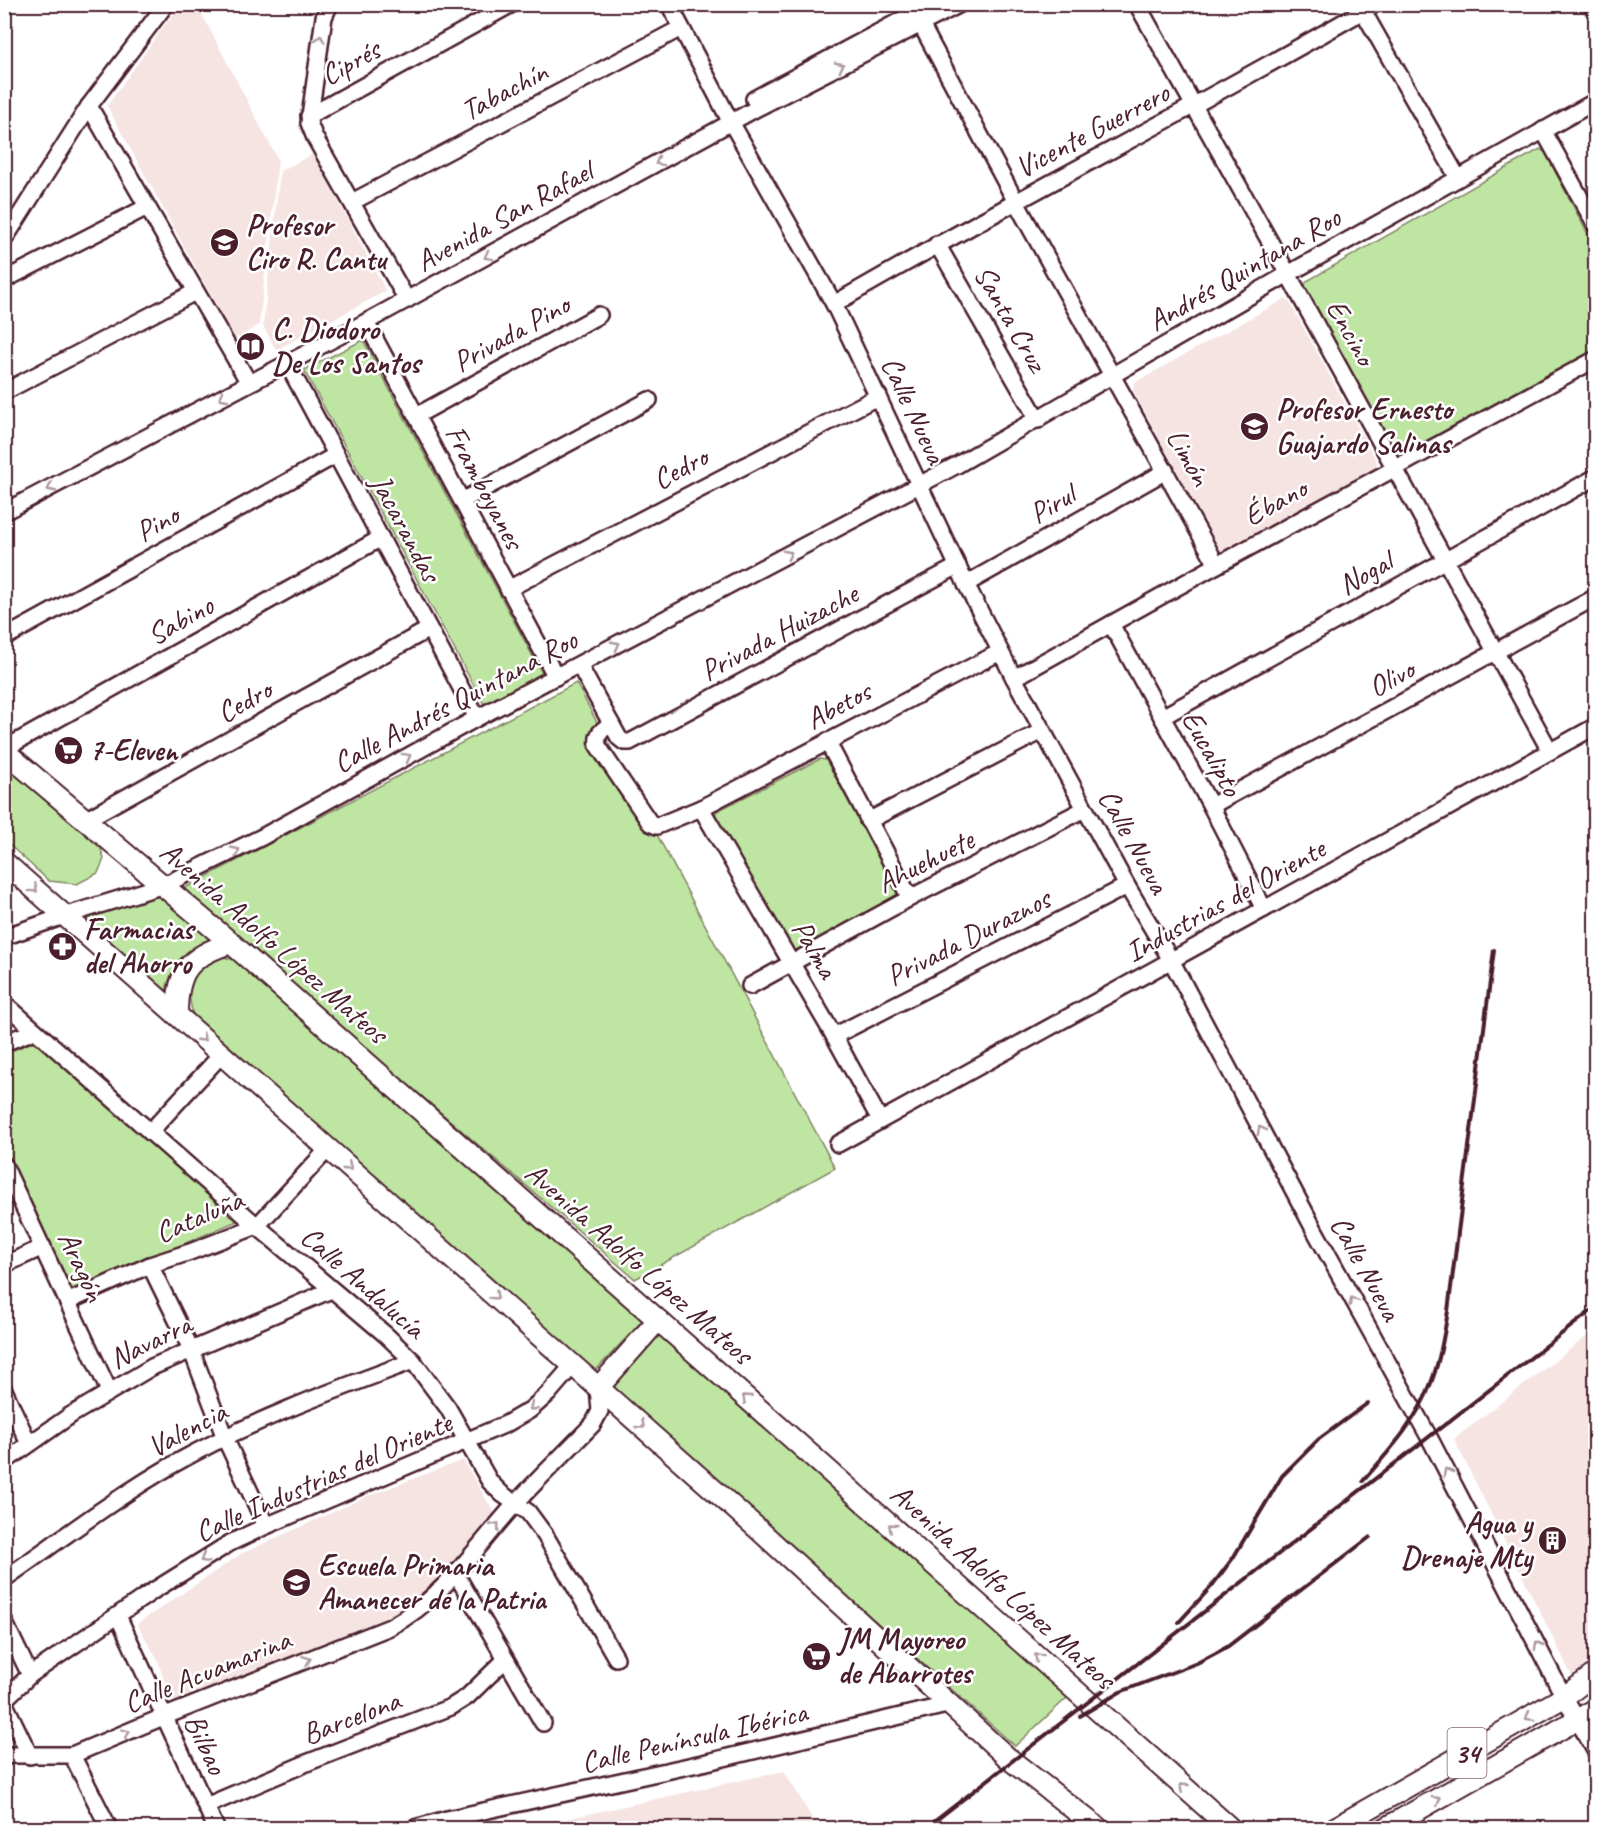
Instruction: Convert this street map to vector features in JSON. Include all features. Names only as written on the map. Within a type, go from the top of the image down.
[{"type":"main road","name":"Avenida Adolfo López Mateos","points":[[4,750],[164,885],[847,1486],[1227,1828]]},
{"type":"main road","points":[[4,862],[573,1365],[951,1704],[1008,1758],[1098,1828]]},
{"type":"main road","points":[[177,1014],[177,993],[186,970],[196,958],[211,950],[231,944]]},
{"type":"main road","points":[[598,1388],[658,1320]]},
{"type":"main road","name":"34","points":[[1335,1828],[1564,1697],[1596,1673]]},
{"type":"main road","name":"34","points":[[1386,1828],[1596,1709]]},
{"type":"street","points":[[4,240],[89,106],[166,4]]},
{"type":"street","points":[[330,4],[324,17],[309,123],[315,138],[407,300]]},
{"type":"street","name":"Ciprés","points":[[309,116],[512,4]]},
{"type":"street","name":"Calle Nueva","points":[[669,4],[730,119],[834,304],[1000,652],[1127,886],[1171,960],[1315,1231],[1429,1437],[1564,1697],[1596,1752]]},
{"type":"street","name":"Avenida San Rafael","points":[[4,512],[366,322],[710,134],[730,119],[931,4]]},
{"type":"street","name":"Avenida San Rafael","points":[[915,14],[960,4]]},
{"type":"street","name":"Encino","points":[[1137,4],[1550,751]]},
{"type":"street","points":[[1591,4],[1596,13]]},
{"type":"street","points":[[1366,7],[1458,178]]},
{"type":"street","name":"Vicente Guerrero","points":[[834,304],[937,244],[1194,106],[1366,7]]},
{"type":"street","name":"Limón","points":[[915,14],[1217,565]]},
{"type":"street","name":"Tabachín","points":[[352,202],[681,28]]},
{"type":"street","name":"Andrés Quintana Roo","points":[[919,485],[1038,420],[1288,274],[1596,101]]},
{"type":"street","points":[[89,106],[249,383]]},
{"type":"street","points":[[1543,130],[1596,226]]},
{"type":"street","points":[[4,280],[147,207]]},
{"type":"street","name":"Santa Cruz","points":[[937,244],[1038,420]]},
{"type":"street","points":[[4,392],[195,292]]},
{"type":"street","name":"Privada Pino","points":[[416,416],[599,315]]},
{"type":"street","name":"Framboyanes","points":[[366,322],[556,677]]},
{"type":"street","name":"Ébano","points":[[1014,678],[1394,467],[1596,358]]},
{"type":"street","name":"Jacarandas","points":[[287,363],[477,718]]},
{"type":"street","name":"Cedro","points":[[508,590],[879,396]]},
{"type":"street","points":[[463,500],[649,400]]},
{"type":"street","name":"Pino","points":[[4,638],[336,455]]},
{"type":"street","name":"Pirul","points":[[966,584],[1166,471]]},
{"type":"street","name":"Nogal","points":[[1162,717],[1596,477]]},
{"type":"street","name":"Calle Andrés Quintana Roo","points":[[4,937],[164,885],[262,837],[477,718],[919,485]]},
{"type":"street","name":"Sabino","points":[[4,750],[381,538]]},
{"type":"street","name":"Privada Huizache","points":[[611,724],[619,738],[624,742],[630,742],[958,566]]},
{"type":"street","name":"Olivo","points":[[1211,806],[1596,597]]},
{"type":"street","name":"Eucalipto","points":[[1111,624],[1211,806],[1264,909]]},
{"type":"street","name":"Cedro","points":[[85,820],[429,629]]},
{"type":"street","name":"Abetos","points":[[611,724],[599,732],[598,746],[650,823],[657,826],[701,808],[1000,652]]},
{"type":"street","points":[[579,665],[611,724]]},
{"type":"street","name":"Industrias del Oriente","points":[[838,1144],[1596,726]]},
{"type":"street","points":[[868,821],[1042,731]]},
{"type":"street","points":[[827,741],[910,898]]},
{"type":"street","name":"Palma","points":[[701,808],[880,1119]]},
{"type":"street","name":"Ahuehuete","points":[[750,986],[910,898],[1085,809]]},
{"type":"street","name":"Privada Duraznos","points":[[834,1036],[1127,886]]},
{"type":"street","name":"Calle Andalucía","points":[[4,1003],[413,1360],[433,1386],[468,1441],[490,1482],[502,1494],[528,1512],[545,1534],[616,1658]]},
{"type":"street","points":[[4,1043],[34,1031]]},
{"type":"street","points":[[150,1132],[221,1055]]},
{"type":"street","name":"Cataluña","points":[[69,1302],[150,1265],[257,1226],[328,1149]]},
{"type":"street","name":"Aragón","points":[[4,1165],[109,1391]]},
{"type":"street","points":[[4,1265],[43,1247]]},
{"type":"street","points":[[150,1265],[190,1349],[225,1438],[266,1526]]},
{"type":"street","name":"Navarra","points":[[4,1462],[109,1391],[152,1367],[331,1290]]},
{"type":"street","name":"Valencia","points":[[4,1579],[174,1464],[225,1438],[298,1406],[413,1360]]},
{"type":"street","name":"Calle Industrias del Oriente","points":[[4,1701],[30,1676],[188,1568],[230,1543],[506,1424],[530,1410],[548,1394],[573,1365]]},
{"type":"street","name":"Calle Acuamarina","points":[[4,1757],[72,1755],[390,1628],[410,1617],[456,1574],[516,1503],[593,1424],[600,1411],[598,1388]]},
{"type":"street","points":[[4,1390],[29,1444]]},
{"type":"street","points":[[456,1574],[543,1723]]},
{"type":"street","name":"Bilbao","points":[[118,1616],[216,1828]]},
{"type":"street","points":[[4,1621],[30,1676]]},
{"type":"street","name":"Barcelona","points":[[206,1806],[309,1762],[451,1707],[467,1698],[505,1660]]},
{"type":"street","points":[[4,1701],[30,1756]]},
{"type":"street","name":"Calle Península Ibérica","points":[[416,1828],[444,1824],[951,1704]]},
{"type":"street","points":[[72,1755],[109,1828]]},
{"type":"shaded area","name":"Profesor Ciro R. Cantu","points":[[179,5],[197,5],[278,160],[259,325],[235,339],[107,106]]},
{"type":"shaded area","points":[[313,154],[386,291],[276,350],[263,326],[280,171]]},
{"type":"shaded area","name":"Profesor Ernesto Guajardo Salinas","points":[[1285,299],[1289,301],[1377,462],[1375,470],[1225,552],[1221,551],[1133,390],[1134,383]]},
{"type":"shaded area","points":[[1595,1330],[1595,1657],[1572,1676],[1454,1439]]},
{"type":"shaded area","name":"Escuela Primaria Amanecer de la Patria","points":[[463,1460],[495,1514],[418,1601],[404,1610],[171,1703],[157,1658],[137,1624],[241,1554],[368,1496]]},
{"type":"shaded area","points":[[784,1771],[818,1828],[525,1828]]},
{"type":"green space","points":[[1540,149],[1545,152],[1595,248],[1595,357],[1398,458],[1303,288],[1307,281]]},
{"type":"green space","points":[[363,340],[544,677],[486,708],[304,370]]},
{"type":"green space","points":[[576,683],[835,1168],[635,1279],[181,890]]},
{"type":"green space","points":[[820,759],[826,760],[899,894],[896,901],[795,953],[787,949],[714,817],[717,811]]},
{"type":"green space","points":[[5,760],[99,843],[104,859],[98,873],[77,884],[49,881],[5,841]]},
{"type":"green space","points":[[164,895],[218,939],[198,947],[182,958],[172,973],[165,994],[79,918]]},
{"type":"green space","points":[[223,957],[236,960],[644,1319],[594,1372],[194,1019],[189,997],[191,979],[201,965]]},
{"type":"green space","points":[[35,1041],[237,1221],[72,1292],[5,1148],[4,1054]]},
{"type":"green space","points":[[658,1333],[1069,1696],[1015,1746],[609,1383]]},
{"type":"railway","points":[[1363,1481],[1402,1435],[1418,1410],[1431,1383],[1439,1356],[1448,1311],[1494,950]]},
{"type":"railway","points":[[926,1828],[1596,1307]]},
{"type":"railway","points":[[1179,1622],[1211,1587],[1233,1558],[1282,1476],[1319,1439],[1368,1403]]},
{"type":"railway","points":[[1080,1716],[1120,1692],[1197,1663],[1227,1647],[1370,1537]]},
{"type":"place","name":"Profesor Ciro R. Cantu","points":[[225,242]]},
{"type":"place","name":"C. Diodoro De Los Santos","points":[[251,346]]},
{"type":"place","name":"Profesor Ernesto Guajardo Salinas","points":[[1255,426]]},
{"type":"place","name":"7-Eleven","points":[[68,750]]},
{"type":"place","name":"Farmacias del Ahorro","points":[[63,946]]},
{"type":"place","name":"Agua y Drenaje Mty","points":[[1553,1540]]},
{"type":"place","name":"Escuela Primaria Amanecer de la Patria","points":[[297,1582]]},
{"type":"place","name":"JM Mayoreo de Abarrotes","points":[[817,1656]]}]
